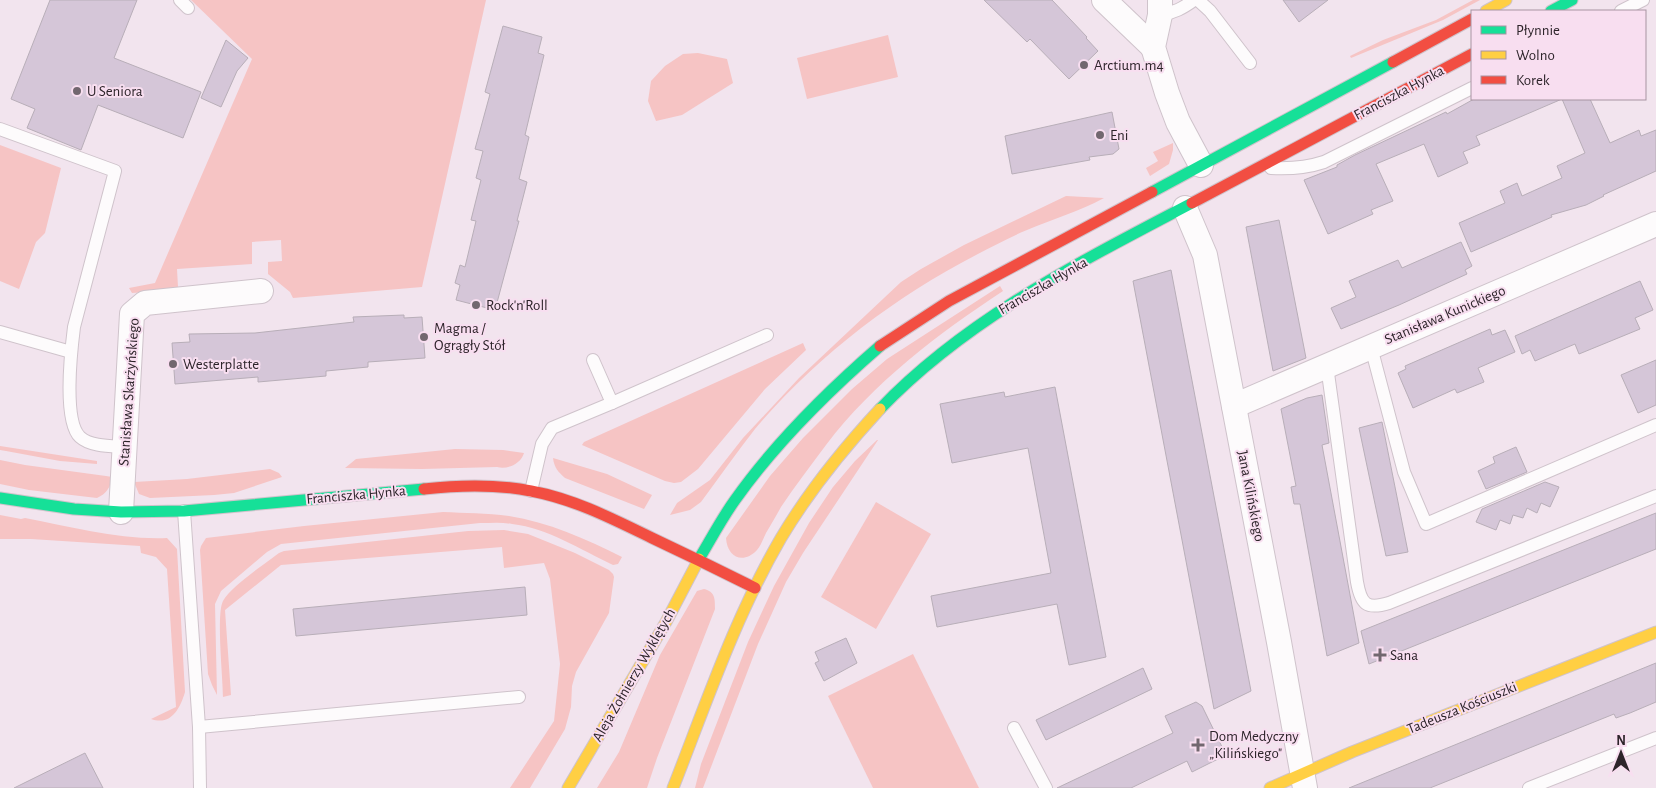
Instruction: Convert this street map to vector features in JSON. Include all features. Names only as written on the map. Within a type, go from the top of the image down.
[{"type":"main road","points":[[1488,10],[1506,0]]},
{"type":"main road","points":[[1553,10],[1572,0]]},
{"type":"main road","name":"Franciszka Hynka","points":[[698,561],[735,500],[784,439],[846,376],[880,346],[957,297],[1471,20]]},
{"type":"main road","name":"Franciszka Hynka","points":[[0,498],[74,509],[122,512],[184,511],[441,487],[502,487],[532,491],[565,500],[603,514],[755,588],[778,544],[802,505],[837,458],[878,410],[920,371],[990,317],[1061,274],[1471,55]]},
{"type":"main road","name":"Aleja Żołnierzy Wyklętych","points":[[568,788],[666,622],[698,561]]},
{"type":"main road","points":[[673,788],[725,656],[755,588]]},
{"type":"main road","name":"Tadeusza Kościuszki","points":[[1270,788],[1304,781],[1352,752],[1656,632]]},
{"type":"street","points":[[1104,0],[1153,46]]},
{"type":"street","points":[[1160,8],[1153,46],[1178,122],[1201,165]]},
{"type":"street","name":"Jana Kilińskiego","points":[[1185,208],[1205,255],[1304,781]]},
{"type":"street","name":"Stanisława Kunickiego","points":[[1234,406],[1656,224]]},
{"type":"street","name":"Stanisława Skarżyńskiego","points":[[122,512],[132,314],[145,303],[260,290]]},
{"type":"lane","points":[[1160,8],[1170,14],[1196,0],[1210,10],[1250,63]]},
{"type":"lane","points":[[1623,10],[1643,0]]},
{"type":"lane","points":[[1261,168],[1292,169],[1324,162],[1471,88]]},
{"type":"lane","points":[[0,129],[115,171],[74,327],[71,352],[70,413],[72,424],[80,437],[98,444],[126,447]]},
{"type":"lane","points":[[0,332],[71,352]]},
{"type":"lane","points":[[532,491],[542,444],[552,428],[767,335]]},
{"type":"lane","points":[[1371,347],[1404,472],[1426,524],[1656,424]]},
{"type":"lane","points":[[593,360],[612,403]]},
{"type":"lane","points":[[1327,366],[1359,590],[1366,604],[1371,606],[1389,603],[1656,496]]},
{"type":"lane","points":[[184,511],[199,727],[200,788]]},
{"type":"lane","points":[[199,727],[519,696]]},
{"type":"lane","points":[[1014,728],[1046,788]]},
{"type":"lane","points":[[1529,788],[1656,738]]},
{"type":"shaded area","points":[[191,0],[486,0],[422,287],[293,298],[290,292],[268,274],[268,262],[282,261],[281,240],[252,242],[252,264],[177,269],[178,287],[176,290],[132,293],[129,288],[155,283],[252,59]]},
{"type":"shaded area","points":[[1473,0],[1480,0],[1443,20],[1351,58],[1350,56],[1383,40],[1436,20]]},
{"type":"shaded area","points":[[888,35],[898,77],[807,99],[797,58]]},
{"type":"shaded area","points":[[698,53],[727,59],[733,83],[682,115],[656,121],[648,101],[651,81],[665,66],[683,54]]},
{"type":"shaded area","points":[[1173,143],[1169,164],[1150,176],[1146,168],[1158,161],[1153,152]]},
{"type":"shaded area","points":[[0,145],[61,168],[45,233],[36,242],[19,289],[0,281]]},
{"type":"shaded area","points":[[1066,196],[1104,198],[995,245],[915,290],[857,331],[804,377],[755,429],[701,502],[690,510],[670,515],[677,503],[710,480],[743,438],[799,378],[901,282],[964,245]]},
{"type":"shaded area","points":[[1000,286],[1003,291],[955,324],[908,360],[844,422],[797,483],[781,507],[761,544],[752,555],[741,558],[729,550],[726,538],[770,476],[803,438],[852,389],[887,359]]},
{"type":"shaded area","points":[[803,343],[806,350],[765,389],[698,469],[681,482],[665,481],[582,445],[584,442]]},
{"type":"shaded area","points":[[877,440],[786,582],[758,644],[703,788],[695,788],[701,764],[748,642],[774,586],[809,523],[833,487],[855,461]]},
{"type":"shaded area","points":[[0,446],[97,461],[97,464],[60,461],[0,450]]},
{"type":"shaded area","points":[[455,449],[503,450],[524,453],[517,463],[505,468],[345,468],[356,459]]},
{"type":"shaded area","points":[[553,458],[607,474],[652,495],[644,509],[565,478],[554,464]]},
{"type":"shaded area","points":[[0,460],[112,477],[109,487],[97,498],[29,490],[0,484]]},
{"type":"shaded area","points":[[270,469],[279,473],[282,477],[234,493],[214,495],[150,498],[139,494],[134,482],[187,479]]},
{"type":"shaded area","points":[[876,502],[931,534],[876,629],[821,597]]},
{"type":"shaded area","points":[[443,512],[492,514],[538,522],[567,532],[622,557],[618,564],[613,565],[564,540],[525,526],[508,523],[480,523],[281,544],[267,552],[221,591],[215,604],[217,695],[208,674],[200,550],[206,538]]},
{"type":"shaded area","points":[[0,515],[114,535],[167,538],[177,549],[185,692],[174,714],[164,720],[151,719],[176,707],[167,569],[156,557],[141,553],[140,546],[31,539],[0,539]]},
{"type":"shaded area","points":[[504,530],[528,534],[575,553],[609,570],[614,577],[609,613],[576,672],[572,686],[571,707],[565,729],[530,788],[510,788],[554,721],[560,664],[550,579],[544,563],[504,568],[502,547],[281,565],[225,610],[231,695],[223,697],[220,619],[223,601],[241,582],[279,553],[468,531]]},
{"type":"shaded area","points":[[704,589],[714,596],[715,609],[647,788],[597,788],[619,752],[660,655],[697,591]]},
{"type":"shaded area","points":[[913,654],[979,788],[873,788],[828,696]]},
{"type":"building","points":[[50,0],[137,0],[114,58],[201,92],[183,138],[98,105],[81,150],[27,128],[35,109],[11,99]]},
{"type":"building","points":[[984,0],[1052,0],[1098,51],[1069,79],[1030,39],[1027,42]]},
{"type":"building","points":[[1283,0],[1328,0],[1299,22]]},
{"type":"building","points":[[503,26],[542,37],[538,53],[544,55],[525,135],[529,137],[519,179],[527,182],[517,221],[519,221],[495,310],[456,300],[460,285],[455,283],[460,265],[465,267],[476,221],[471,220],[481,180],[476,178],[483,151],[475,149],[490,94],[485,92]]},
{"type":"building","points":[[226,40],[248,58],[237,71],[221,107],[201,98]]},
{"type":"building","points":[[1472,100],[1560,100],[1476,136],[1480,145],[1463,152],[1468,163],[1438,177],[1424,144],[1376,164],[1393,201],[1371,210],[1373,214],[1328,234],[1304,180],[1337,167],[1337,165],[1355,155],[1446,112],[1447,114]]},
{"type":"building","points":[[1562,100],[1590,100],[1610,143],[1639,130],[1641,136],[1656,130],[1656,171],[1603,195],[1586,205],[1551,215],[1552,217],[1471,252],[1459,223],[1505,203],[1500,191],[1517,183],[1522,196],[1562,178],[1557,166],[1585,153]]},
{"type":"building","points":[[1112,112],[1119,149],[1113,154],[1089,157],[1090,160],[1012,174],[1005,136]]},
{"type":"building","points":[[1279,220],[1306,358],[1273,371],[1246,227]]},
{"type":"building","points":[[1461,242],[1472,266],[1465,270],[1467,274],[1341,329],[1331,308],[1356,297],[1349,281],[1398,260],[1402,268]]},
{"type":"building","points":[[1171,270],[1251,691],[1214,709],[1133,281]]},
{"type":"building","points":[[1640,281],[1653,310],[1635,318],[1640,329],[1579,354],[1575,344],[1535,361],[1530,350],[1522,354],[1515,336]]},
{"type":"building","points":[[404,315],[404,318],[422,317],[425,358],[368,362],[368,367],[326,371],[326,376],[258,382],[258,377],[175,384],[172,343],[190,342],[189,334],[255,333],[354,322],[353,317]]},
{"type":"building","points":[[1490,329],[1492,335],[1505,330],[1515,352],[1478,368],[1484,382],[1457,393],[1455,389],[1413,408],[1398,373],[1406,369],[1405,366]]},
{"type":"building","points":[[1656,360],[1656,405],[1638,413],[1621,375]]},
{"type":"building","points":[[1055,387],[1106,657],[1069,665],[1057,604],[937,627],[931,596],[1051,573],[1028,448],[952,463],[940,404],[1004,392],[1005,397]]},
{"type":"building","points":[[1322,395],[1329,443],[1322,445],[1359,643],[1327,656],[1300,504],[1294,504],[1291,487],[1296,486],[1281,409],[1307,398]]},
{"type":"building","points":[[1382,422],[1408,552],[1386,556],[1359,428]]},
{"type":"building","points":[[1516,447],[1527,472],[1486,489],[1478,471],[1495,463],[1493,457]]},
{"type":"building","points":[[1545,482],[1559,487],[1550,507],[1541,503],[1537,513],[1527,508],[1523,518],[1513,515],[1510,524],[1500,520],[1496,530],[1476,522],[1482,509]]},
{"type":"building","points":[[1656,513],[1656,549],[1369,664],[1361,631]]},
{"type":"building","points":[[525,587],[527,615],[296,636],[293,609]]},
{"type":"building","points":[[846,638],[857,663],[824,681],[815,663],[819,661],[815,652]]},
{"type":"building","points":[[1656,663],[1656,702],[1630,713],[1616,718],[1614,714],[1430,788],[1349,788]]},
{"type":"building","points":[[1143,668],[1152,689],[1046,740],[1036,720]]},
{"type":"building","points":[[1196,702],[1202,706],[1226,755],[1192,772],[1187,761],[1131,788],[1057,788],[1173,733],[1165,716]]},
{"type":"building","points":[[85,753],[103,788],[14,788]]},
{"type":"traffic: fast","points":[[1553,10],[1572,0]]},
{"type":"traffic: fast","points":[[1152,192],[1393,62]]},
{"type":"traffic: fast","points":[[880,409],[914,376],[988,319],[1068,270],[1192,203]]},
{"type":"traffic: fast","points":[[699,559],[730,507],[768,458],[803,419],[880,346]]},
{"type":"traffic: fast","points":[[0,498],[74,509],[121,512],[184,511],[424,489]]},
{"type":"traffic: slow","points":[[1488,10],[1506,0]]},
{"type":"traffic: slow","points":[[673,788],[735,630],[781,538],[815,487],[853,439],[880,409]]},
{"type":"traffic: slow","points":[[568,788],[666,622],[699,559]]},
{"type":"traffic: slow","points":[[1270,788],[1352,752],[1656,632]]},
{"type":"traffic: jam","points":[[1393,62],[1471,20]]},
{"type":"traffic: jam","points":[[1192,203],[1471,55]]},
{"type":"traffic: jam","points":[[880,346],[949,301],[1152,192]]},
{"type":"traffic: jam","points":[[424,489],[491,486],[531,491],[563,499],[608,517],[755,588]]},
{"type":"place","name":"Arctium.m4","points":[[1084,65]]},
{"type":"place","name":"U Seniora","points":[[77,91]]},
{"type":"place","name":"Eni","points":[[1100,135]]},
{"type":"place","name":"Rock'n'Roll","points":[[476,305]]},
{"type":"place","name":"Magma / Ogrągły Stół","points":[[424,337]]},
{"type":"place","name":"Westerplatte","points":[[173,364]]},
{"type":"place","name":"Sana","points":[[1380,655]]},
{"type":"place","name":"Dom Medyczny „Kilińskiego\"","points":[[1198,745]]}]
